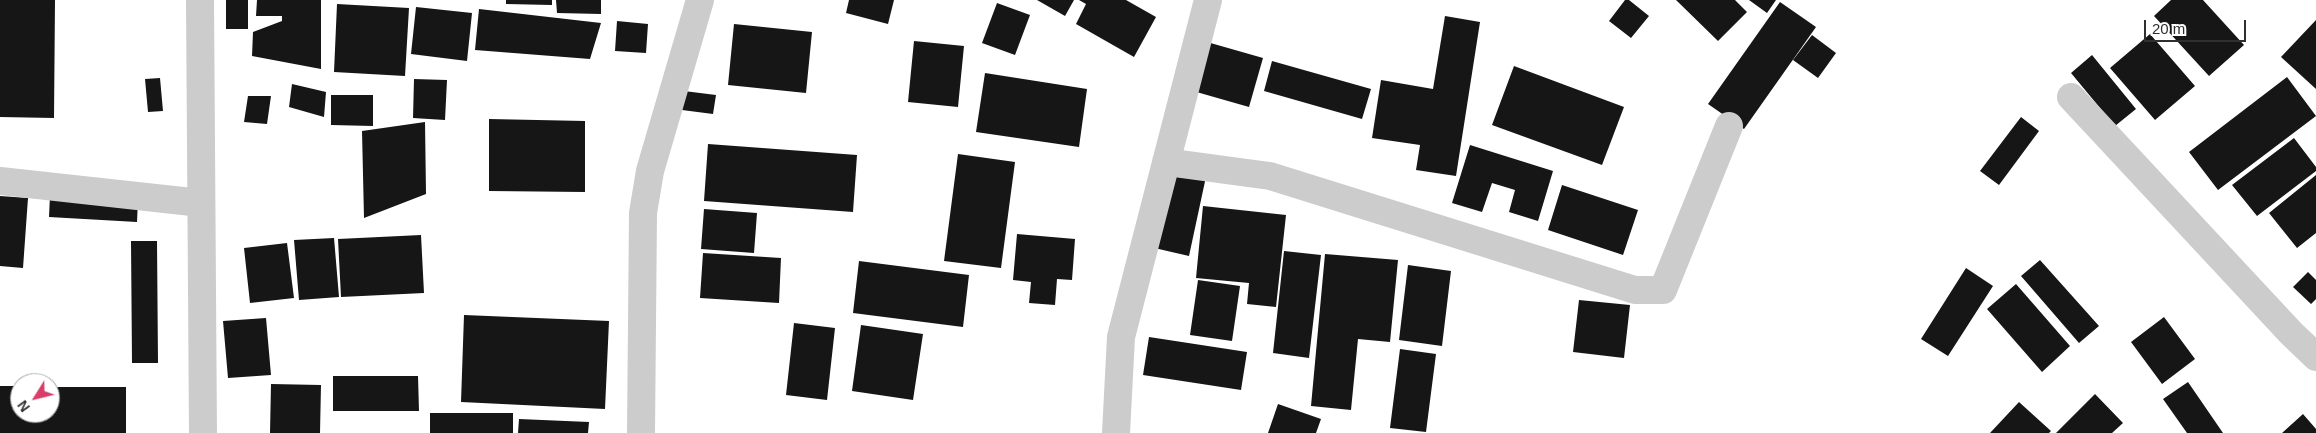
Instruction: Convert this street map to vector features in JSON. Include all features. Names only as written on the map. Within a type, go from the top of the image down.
[{"type":"street","points":[[200,0],[203,433]]},
{"type":"street","points":[[641,433],[643,213],[650,171],[700,0]]},
{"type":"street","points":[[1116,433],[1121,337],[1208,0]]},
{"type":"street","points":[[2072,97],[2291,333],[2316,357]]},
{"type":"street","points":[[1166,162],[1270,176],[1635,290],[1663,290],[1729,126]]},
{"type":"street","points":[[0,181],[200,203]]},
{"type":"building","points":[[0,0],[55,0],[54,118],[0,117]]},
{"type":"building","points":[[226,0],[248,0],[248,29],[226,29]]},
{"type":"building","points":[[257,0],[321,0],[321,69],[252,56],[253,32],[282,21],[282,16],[256,16]]},
{"type":"building","points":[[506,0],[552,0],[552,5],[506,4]]},
{"type":"building","points":[[556,0],[601,0],[601,14],[557,13]]},
{"type":"building","points":[[849,0],[894,0],[888,24],[846,13]]},
{"type":"building","points":[[1037,0],[1074,0],[1065,16]]},
{"type":"building","points":[[1079,0],[1126,0],[1156,17],[1134,57],[1076,24],[1086,4]]},
{"type":"building","points":[[1625,0],[1629,0],[1649,16],[1631,38],[1609,21]]},
{"type":"building","points":[[1676,0],[1735,0],[1747,12],[1718,41]]},
{"type":"building","points":[[1749,0],[1776,0],[1767,13]]},
{"type":"building","points":[[2171,0],[2203,0],[2244,45],[2209,76],[2154,16]]},
{"type":"building","points":[[1780,2],[1816,27],[1744,129],[1708,104]]},
{"type":"building","points":[[997,3],[1030,15],[1015,55],[982,43]]},
{"type":"building","points":[[337,4],[409,8],[405,76],[334,72]]},
{"type":"building","points":[[416,7],[472,13],[467,61],[411,54]]},
{"type":"building","points":[[479,9],[601,23],[590,59],[475,50]]},
{"type":"building","points":[[1445,16],[1480,22],[1456,176],[1416,170],[1420,145],[1372,138],[1381,80],[1433,89]]},
{"type":"building","points":[[2316,20],[2316,89],[2281,57]]},
{"type":"building","points":[[617,21],[648,24],[646,53],[615,51]]},
{"type":"building","points":[[734,24],[812,32],[806,93],[728,85]]},
{"type":"building","points":[[2150,34],[2195,86],[2155,120],[2110,68]]},
{"type":"building","points":[[1812,35],[1836,53],[1818,78],[1793,60]]},
{"type":"building","points":[[914,41],[964,46],[958,107],[908,102]]},
{"type":"building","points":[[1207,42],[1263,58],[1249,107],[1193,91]]},
{"type":"building","points":[[2092,55],[2136,109],[2115,126],[2071,73]]},
{"type":"building","points":[[1272,61],[1371,89],[1362,119],[1264,91]]},
{"type":"building","points":[[1514,66],[1624,107],[1602,165],[1492,125]]},
{"type":"building","points":[[985,73],[1087,89],[1079,147],[976,132]]},
{"type":"building","points":[[2287,77],[2316,116],[2218,190],[2189,152]]},
{"type":"building","points":[[160,78],[163,111],[148,112],[145,79]]},
{"type":"building","points":[[414,79],[447,80],[445,120],[413,118]]},
{"type":"building","points":[[292,84],[326,92],[324,117],[289,107]]},
{"type":"building","points":[[684,91],[716,95],[713,114],[682,110]]},
{"type":"building","points":[[331,95],[373,95],[373,126],[331,125]]},
{"type":"building","points":[[248,96],[271,96],[267,124],[244,122]]},
{"type":"building","points":[[2021,117],[2039,131],[1999,185],[1980,171]]},
{"type":"building","points":[[489,119],[585,121],[585,192],[489,191]]},
{"type":"building","points":[[425,122],[426,194],[364,218],[362,131]]},
{"type":"building","points":[[2294,138],[2316,167],[2316,171],[2257,216],[2232,185]]},
{"type":"building","points":[[708,144],[857,155],[853,212],[704,201]]},
{"type":"building","points":[[1470,145],[1553,171],[1538,221],[1509,212],[1515,190],[1492,183],[1482,212],[1452,203]]},
{"type":"building","points":[[958,154],[1015,162],[1001,268],[944,261]]},
{"type":"building","points":[[1168,163],[1207,172],[1189,256],[1150,247]]},
{"type":"building","points":[[2316,175],[2316,233],[2297,248],[2269,213]]},
{"type":"building","points":[[1562,185],[1638,210],[1623,255],[1548,230]]},
{"type":"building","points":[[50,195],[138,200],[137,222],[49,217]]},
{"type":"building","points":[[0,196],[28,198],[23,268],[0,266]]},
{"type":"building","points":[[1203,206],[1286,215],[1276,307],[1247,304],[1249,283],[1196,278]]},
{"type":"building","points":[[704,209],[757,213],[754,253],[701,249]]},
{"type":"building","points":[[1017,234],[1075,239],[1072,280],[1057,279],[1055,305],[1029,303],[1031,282],[1013,280]]},
{"type":"building","points":[[421,235],[424,293],[341,297],[338,239]]},
{"type":"building","points":[[334,238],[339,297],[299,300],[294,240]]},
{"type":"building","points":[[131,241],[157,241],[158,363],[132,363]]},
{"type":"building","points":[[287,243],[294,298],[250,303],[244,248]]},
{"type":"building","points":[[1284,251],[1321,255],[1309,358],[1273,353]]},
{"type":"building","points":[[703,253],[781,258],[779,303],[700,298]]},
{"type":"building","points":[[1325,254],[1398,260],[1390,342],[1358,339],[1351,410],[1311,406]]},
{"type":"building","points":[[2040,260],[2099,326],[2079,343],[2021,276]]},
{"type":"building","points":[[859,261],[969,275],[963,327],[853,313]]},
{"type":"building","points":[[1408,265],[1451,271],[1442,346],[1399,340]]},
{"type":"building","points":[[1966,268],[1993,286],[1948,356],[1921,339]]},
{"type":"building","points":[[2308,272],[2316,280],[2316,299],[2311,304],[2293,287]]},
{"type":"building","points":[[1198,280],[1240,286],[1232,341],[1190,335]]},
{"type":"building","points":[[2016,284],[2070,346],[2042,372],[1987,309]]},
{"type":"building","points":[[1579,300],[1630,305],[1624,358],[1573,352]]},
{"type":"building","points":[[464,315],[609,321],[605,409],[461,402]]},
{"type":"building","points":[[2164,317],[2195,359],[2162,384],[2131,342]]},
{"type":"building","points":[[266,318],[271,375],[228,378],[223,321]]},
{"type":"building","points":[[794,323],[835,328],[827,400],[786,395]]},
{"type":"building","points":[[861,325],[923,334],[913,400],[852,391]]},
{"type":"building","points":[[1149,337],[1247,352],[1241,390],[1143,375]]},
{"type":"building","points":[[1400,349],[1436,354],[1426,432],[1390,428]]},
{"type":"building","points":[[333,376],[418,376],[419,411],[333,411]]},
{"type":"building","points":[[2188,382],[2223,433],[2187,433],[2163,399]]},
{"type":"building","points":[[271,384],[321,385],[320,433],[270,433]]},
{"type":"building","points":[[0,386],[10,386],[10,423],[60,423],[60,387],[126,387],[126,433],[0,433]]},
{"type":"building","points":[[2095,394],[2123,423],[2112,433],[2056,433]]},
{"type":"building","points":[[2019,402],[2051,431],[2049,433],[1990,433]]},
{"type":"building","points":[[1278,404],[1321,419],[1316,433],[1268,433]]},
{"type":"building","points":[[430,413],[513,413],[513,433],[430,433]]},
{"type":"building","points":[[2303,414],[2316,429],[2316,433],[2282,433]]},
{"type":"building","points":[[519,419],[589,422],[588,433],[518,433]]}]
